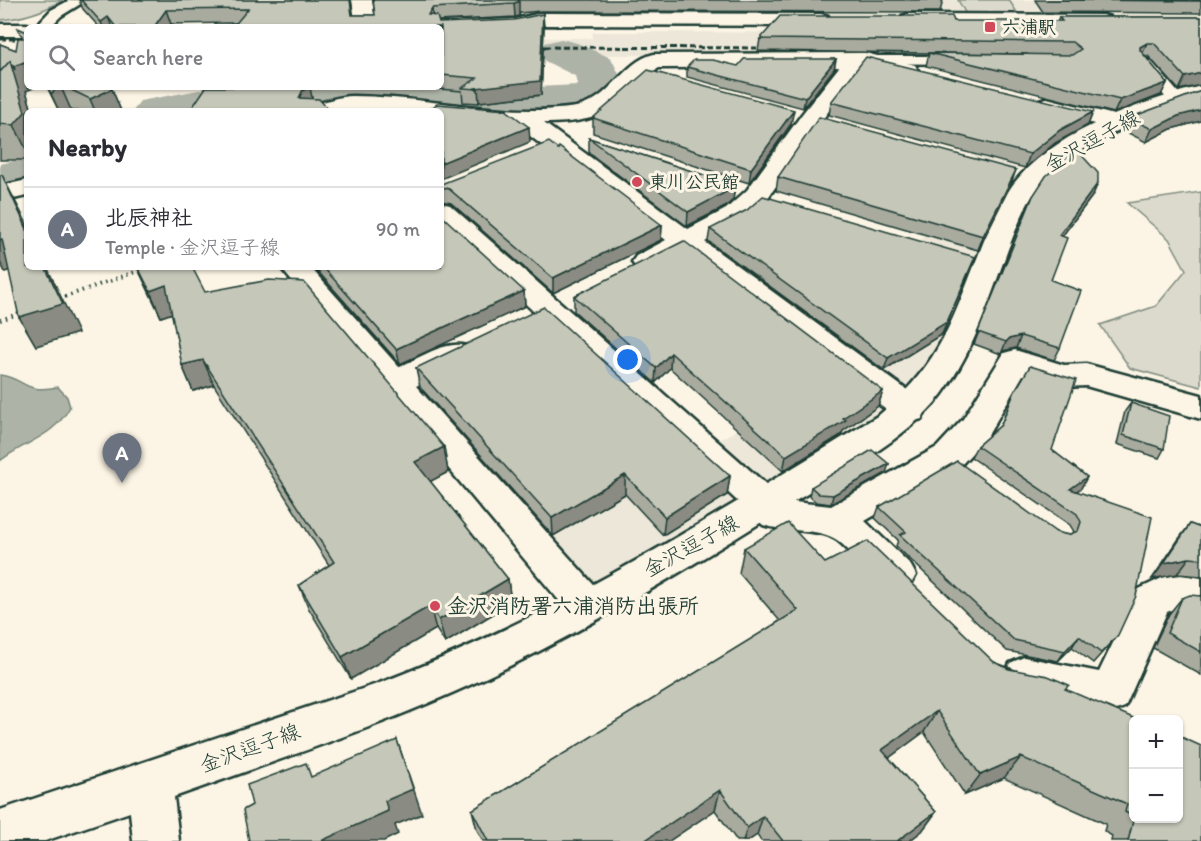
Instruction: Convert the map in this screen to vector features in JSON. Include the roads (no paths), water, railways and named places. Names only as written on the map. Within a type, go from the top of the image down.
[{"type":"street","points":[[362,0],[366,24]]},
{"type":"street","points":[[947,0],[958,20]]},
{"type":"street","points":[[985,0],[997,20]]},
{"type":"street","points":[[1020,0],[1033,21]]},
{"type":"street","points":[[444,28],[515,26],[538,10],[839,20]]},
{"type":"street","points":[[886,20],[1125,21]]},
{"type":"street","points":[[0,30],[24,30]]},
{"type":"street","points":[[624,273],[767,200],[809,119],[860,60]]},
{"type":"street","points":[[554,143],[606,104],[654,61],[860,60],[957,83]]},
{"type":"street","points":[[639,73],[674,82]]},
{"type":"street","name":"金沢逗子線","points":[[0,833],[150,784],[398,696],[469,665],[586,604],[764,505],[910,410],[940,374],[960,342],[978,260],[1010,210],[1019,176],[1118,123],[1189,96]]},
{"type":"street","points":[[1026,100],[1118,123]]},
{"type":"street","points":[[333,108],[350,103],[415,108]]},
{"type":"street","points":[[444,110],[545,116],[588,111],[606,104]]},
{"type":"street","points":[[519,116],[910,410]]},
{"type":"street","points":[[554,143],[604,148]]},
{"type":"street","points":[[724,186],[767,200]]},
{"type":"street","points":[[0,194],[24,189]]},
{"type":"street","points":[[444,214],[776,515],[835,521],[851,530],[919,596]]},
{"type":"street","points":[[297,270],[586,604]]},
{"type":"street","points":[[394,383],[478,344]]},
{"type":"street","points":[[835,521],[958,463],[975,428],[1015,361],[1064,376],[1086,375],[1201,406]]},
{"type":"street","points":[[995,670],[1110,693],[1153,601],[1159,594],[1174,591],[1201,595]]},
{"type":"street","points":[[150,784],[156,841]]},
{"type":"lane","points":[[45,24],[56,13],[80,0]]},
{"type":"lane","points":[[860,60],[972,60]]},
{"type":"lane","points":[[1143,61],[1189,96]]},
{"type":"waterway","points":[[389,90],[515,102],[582,99],[596,94],[602,86],[595,68],[561,52]]},
{"type":"waterway","points":[[175,108],[199,104],[283,103],[344,90]]},
{"type":"waterway","points":[[0,180],[24,175]]},
{"type":"railway","points":[[0,39],[24,39]]},
{"type":"railway","points":[[526,47],[775,48]]},
{"type":"place","name":"六浦駅","points":[[990,27]]},
{"type":"place","name":"東川公民館","points":[[637,182]]},
{"type":"place","name":"北辰神社","points":[[122,483]]},
{"type":"place","name":"金沢消防署六浦消防出張所","points":[[435,606]]}]
